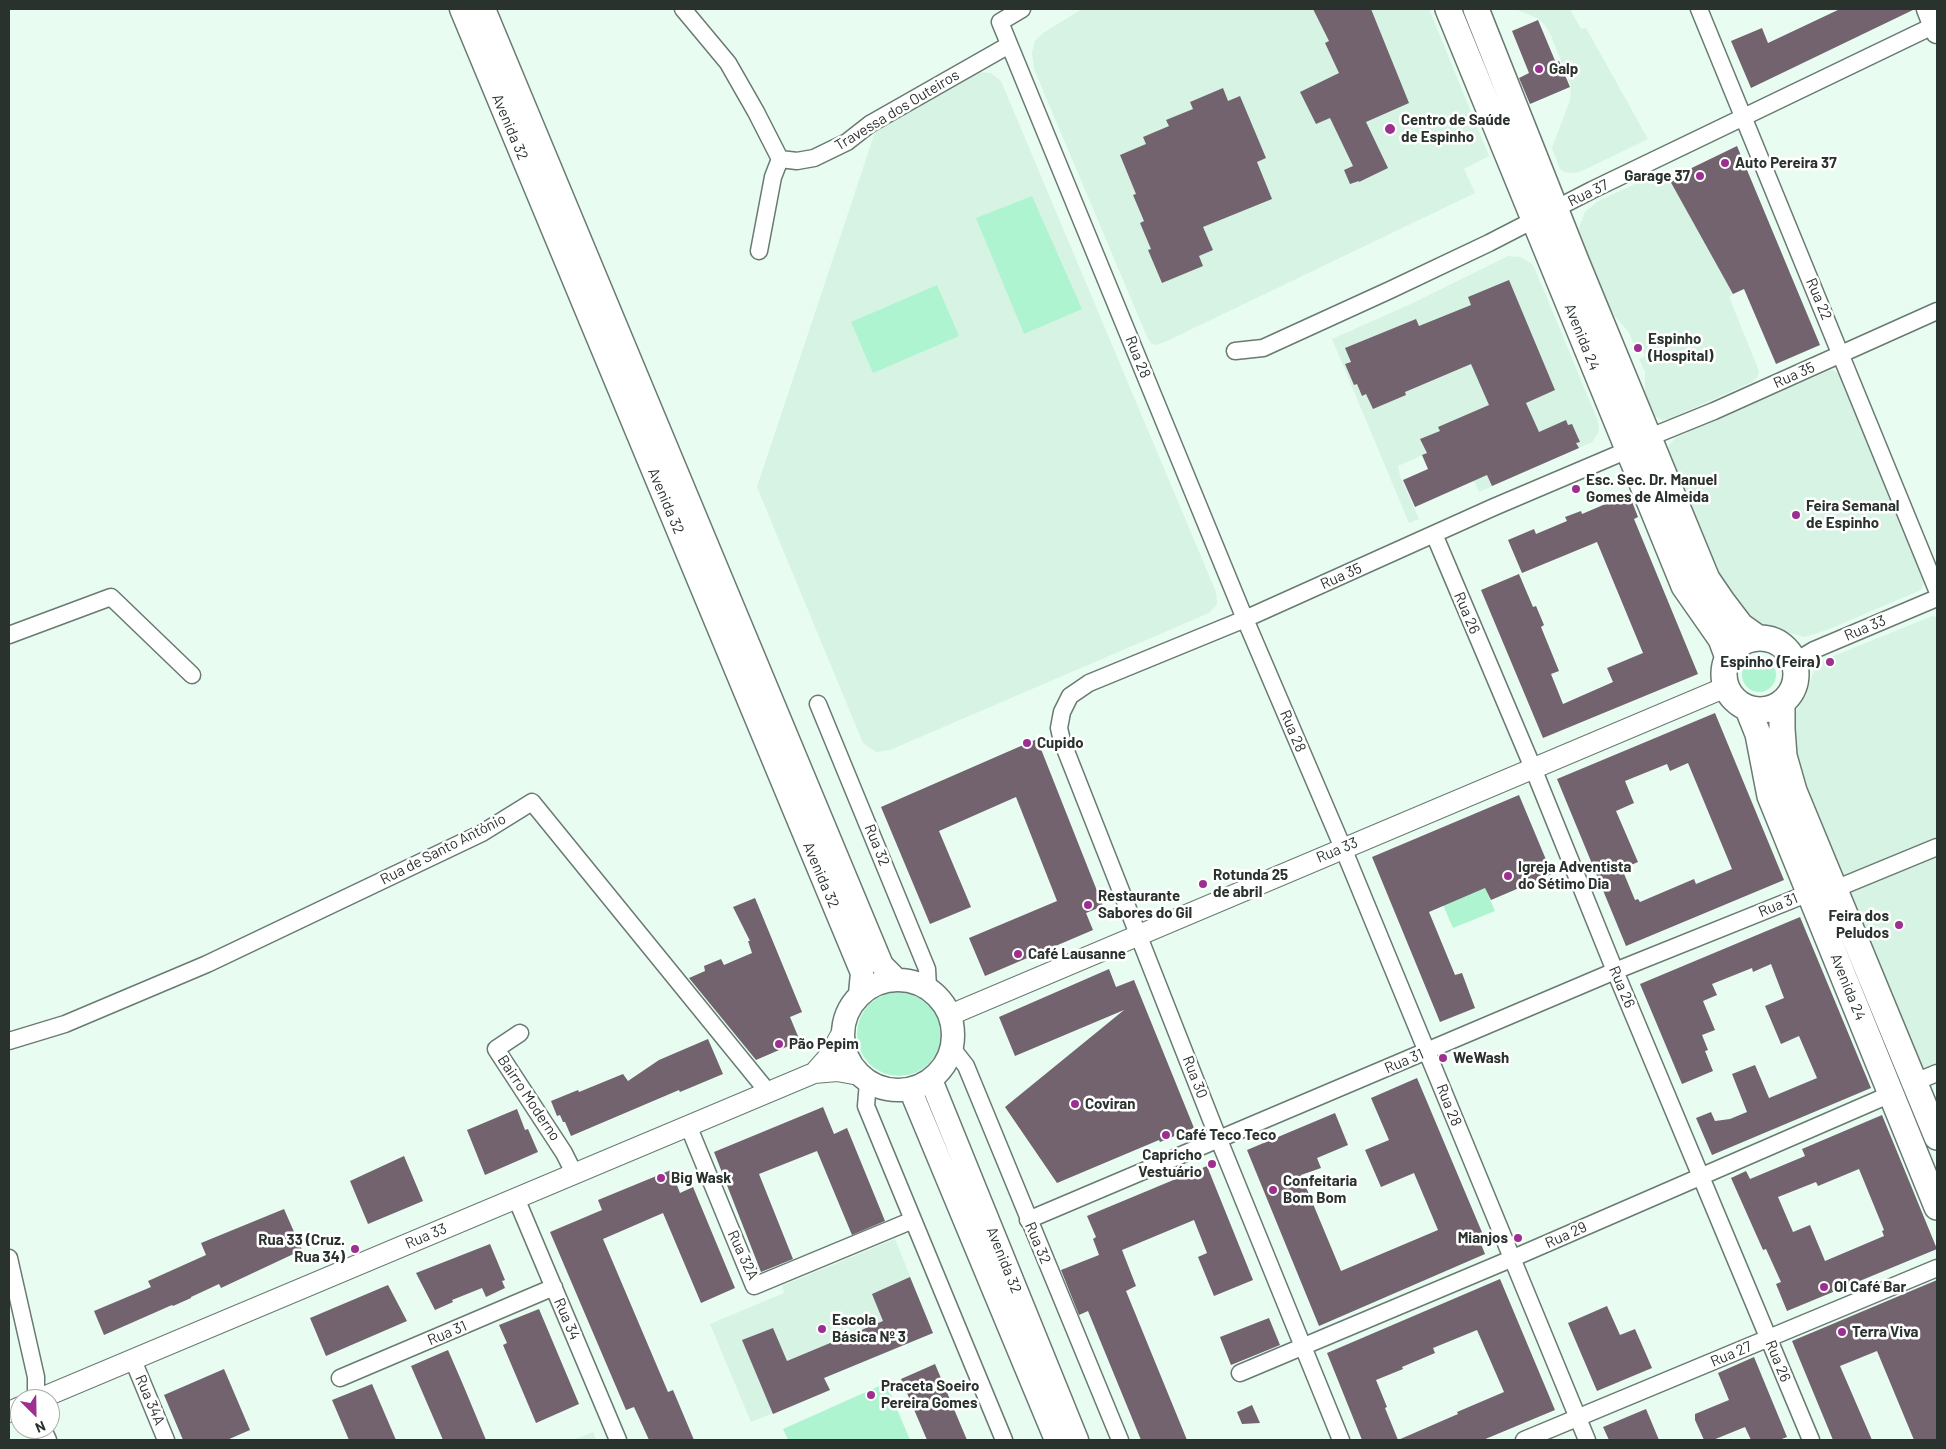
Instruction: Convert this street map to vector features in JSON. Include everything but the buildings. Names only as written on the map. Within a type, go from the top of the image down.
[{"type":"main road","name":"Avenida 32","points":[[461,9],[862,973],[860,994]]},
{"type":"main road","name":"Avenida 32","points":[[484,9],[882,965],[896,980]]},
{"type":"main road","name":"Avenida 24","points":[[1448,9],[1650,437],[1707,578],[1741,626],[1758,638],[1769,639],[1780,644],[1788,651],[1794,662]]},
{"type":"main road","name":"Avenida 24","points":[[1476,9],[1545,214],[1628,450],[1684,586],[1721,638],[1728,658],[1724,670],[1726,687],[1737,703],[1748,709],[1758,734],[1770,796],[1937,1207]]},
{"type":"main road","points":[[1728,658],[1735,648],[1746,641],[1758,638]]},
{"type":"main road","points":[[1748,709],[1760,711],[1772,708],[1782,703],[1790,695],[1795,684],[1794,662]]},
{"type":"main road","name":"Avenida 24","points":[[1782,703],[1784,756],[1794,791],[1835,889],[1926,1078],[1937,1138]]},
{"type":"main road","points":[[896,980],[913,981],[928,988],[940,998],[950,1015],[953,1030],[952,1048],[940,1071],[931,1080],[910,1089],[896,1091],[881,1088],[863,1079],[849,1063],[843,1047],[842,1033],[844,1020],[850,1006],[860,994],[871,986],[883,981],[896,980]]},
{"type":"main road","name":"Avenida 32","points":[[931,1080],[1077,1440]]},
{"type":"main road","name":"Avenida 32","points":[[910,1089],[1056,1440]]},
{"type":"street","points":[[683,9],[728,63],[780,159],[773,178],[759,251]]},
{"type":"street","name":"Rua 28","points":[[1022,9],[1000,22],[1009,45],[1245,619],[1428,1051],[1511,1259],[1587,1440]]},
{"type":"street","name":"Rua 22","points":[[1699,9],[1842,354],[1937,590]]},
{"type":"street","name":"Rua 37","points":[[1235,351],[1263,348],[1399,286],[1934,23]]},
{"type":"street","name":"Travessa dos Outeiros","points":[[780,159],[797,161],[814,158],[847,142],[870,124],[1009,45]]},
{"type":"street","name":"Rua 35","points":[[1650,437],[1714,411],[1937,310]]},
{"type":"street","name":"Rua 35","points":[[1062,712],[1070,696],[1089,683],[1245,619],[1628,450]]},
{"type":"street","name":"Rua 26","points":[[1434,534],[1533,768],[1811,1440]]},
{"type":"street","points":[[9,635],[111,597],[192,675]]},
{"type":"street","name":"Rua 33","points":[[1794,662],[1814,650],[1937,598]]},
{"type":"street","name":"Rua 33","points":[[950,1015],[1726,687]]},
{"type":"street","name":"Rua 32","points":[[818,704],[927,969],[928,988]]},
{"type":"street","name":"Rua 30","points":[[1062,712],[1059,728],[1062,740],[1219,1140],[1341,1440]]},
{"type":"street","name":"Rua de Santo António","points":[[9,1041],[65,1024],[207,964],[482,833],[532,802],[768,1092]]},
{"type":"street","points":[[1835,889],[1937,847]]},
{"type":"street","name":"Rua 31","points":[[1028,1220],[1616,971],[1809,893]]},
{"type":"street","name":"Bairro Moderno","points":[[520,1033],[496,1049],[564,1152],[574,1174]]},
{"type":"street","name":"Rua 33","points":[[814,1073],[830,1056],[842,1033]]},
{"type":"street","name":"Rua 32","points":[[952,1048],[966,1066],[1120,1440]]},
{"type":"street","name":"Rua 33","points":[[60,1390],[814,1073],[837,1071],[863,1079]]},
{"type":"street","points":[[863,1079],[866,1106],[1004,1440]]},
{"type":"street","name":"Rua 29","points":[[1240,1373],[1511,1259],[1891,1094]]},
{"type":"street","name":"Rua 32A","points":[[688,1125],[754,1286],[913,1220]]},
{"type":"street","name":"Rua 34","points":[[516,1198],[618,1440]]},
{"type":"street","points":[[9,1258],[36,1376],[37,1389]]},
{"type":"street","name":"Rua 27","points":[[1524,1440],[1937,1268]]},
{"type":"street","name":"Rua 31","points":[[340,1378],[554,1287]]},
{"type":"street","name":"Rua 34A","points":[[133,1360],[166,1440]]},
{"type":"shaded area","points":[[1082,9],[1429,9],[1489,156],[1464,169],[1475,193],[1167,341],[1157,345],[1151,343],[1034,69],[1032,53],[1035,41],[1043,33]]},
{"type":"shaded area","points":[[1515,9],[1570,9],[1581,29],[1586,28],[1648,139],[1584,170],[1575,173],[1565,172],[1560,169],[1552,148],[1570,100],[1571,86],[1550,33],[1544,24],[1537,18]]},
{"type":"shaded area","points":[[977,72],[991,73],[1001,81],[1216,592],[1217,604],[1209,613],[890,750],[876,752],[863,743],[757,487],[875,132]]},
{"type":"shaded area","points":[[1664,170],[1733,294],[1729,297],[1759,371],[1757,377],[1752,382],[1663,420],[1654,416],[1645,400],[1645,372],[1639,359],[1645,356],[1640,342],[1634,345],[1628,331],[1608,309],[1583,245],[1579,228],[1585,212],[1597,202]]},
{"type":"shaded area","points":[[1508,256],[1521,257],[1532,264],[1535,269],[1598,421],[1599,432],[1592,442],[1479,492],[1456,440],[1398,466],[1400,476],[1419,519],[1409,523],[1332,339],[1413,303]]},
{"type":"shaded area","name":"Feira Semanal de Espinho","points":[[1833,370],[1842,376],[1925,581],[1921,590],[1827,630],[1805,637],[1763,626],[1750,619],[1718,577],[1668,450],[1675,438]]},
{"type":"shaded area","name":"Feira dos Peludos","points":[[1932,616],[1937,617],[1937,1067],[1926,1069],[1917,1064],[1798,768],[1791,724],[1795,713],[1806,696],[1814,670],[1824,660]]},
{"type":"shaded area","name":"Escola Básica Nº 3","points":[[895,1239],[933,1333],[825,1378],[830,1390],[751,1422],[710,1324],[784,1293],[782,1286]]},
{"type":"shaded area","points":[[593,1432],[596,1440],[573,1440]]},
{"type":"green space","points":[[1032,196],[1082,309],[1024,334],[976,218]]},
{"type":"green space","points":[[937,285],[959,336],[873,373],[851,322]]},
{"type":"green space","points":[[1759,658],[1771,663],[1776,675],[1771,687],[1759,692],[1747,687],[1742,675],[1747,663]]},
{"type":"green space","points":[[1485,888],[1495,911],[1453,928],[1443,905]]},
{"type":"green space","points":[[899,992],[922,999],[934,1011],[941,1034],[934,1057],[922,1069],[899,1076],[876,1069],[864,1057],[857,1034],[864,1011],[876,999]]},
{"type":"green space","name":"Praceta Soeiro Pereira Gomes","points":[[886,1383],[910,1440],[788,1440],[783,1429]]},
{"type":"place","name":"Galp","points":[[1539,69]]},
{"type":"place","name":"Centro de Saúde de Espinho","points":[[1390,129]]},
{"type":"place","name":"Auto Pereira 37","points":[[1725,163]]},
{"type":"place","name":"Garage 37","points":[[1700,176]]},
{"type":"place","name":"Espinho (Hospital)","points":[[1638,348]]},
{"type":"place","name":"Esc. Sec. Dr. Manuel Gomes de Almeida","points":[[1576,489]]},
{"type":"place","name":"Feira Semanal de Espinho","points":[[1796,515]]},
{"type":"place","name":"Espinho (Feira)","points":[[1830,662]]},
{"type":"place","name":"Cupido","points":[[1027,743]]},
{"type":"place","name":"Igreja Adventista do Sétimo Dia","points":[[1508,876]]},
{"type":"place","name":"Rotunda 25 de abril","points":[[1203,884]]},
{"type":"place","name":"Restaurante Sabores do Gil","points":[[1088,905]]},
{"type":"place","name":"Feira dos Peludos","points":[[1899,925]]},
{"type":"place","name":"Café Lausanne","points":[[1018,954]]},
{"type":"place","name":"Pão Pepim","points":[[779,1044]]},
{"type":"place","name":"WeWash","points":[[1443,1058]]},
{"type":"place","name":"Coviran","points":[[1075,1104]]},
{"type":"place","name":"Café Teco Teco","points":[[1166,1135]]},
{"type":"place","name":"Capricho Vestuário","points":[[1212,1164]]},
{"type":"place","name":"Big Wask","points":[[661,1178]]},
{"type":"place","name":"Confeitaria Bom Bom","points":[[1273,1190]]},
{"type":"place","name":"Mianjos","points":[[1518,1238]]},
{"type":"place","name":"Rua 33 (Cruz. Rua 34)","points":[[355,1249]]},
{"type":"place","name":"Ol Café Bar","points":[[1824,1287]]},
{"type":"place","name":"Escola Básica Nº 3","points":[[822,1329]]},
{"type":"place","name":"Terra Viva","points":[[1842,1332]]},
{"type":"place","name":"Praceta Soeiro Pereira Gomes","points":[[871,1395]]}]
